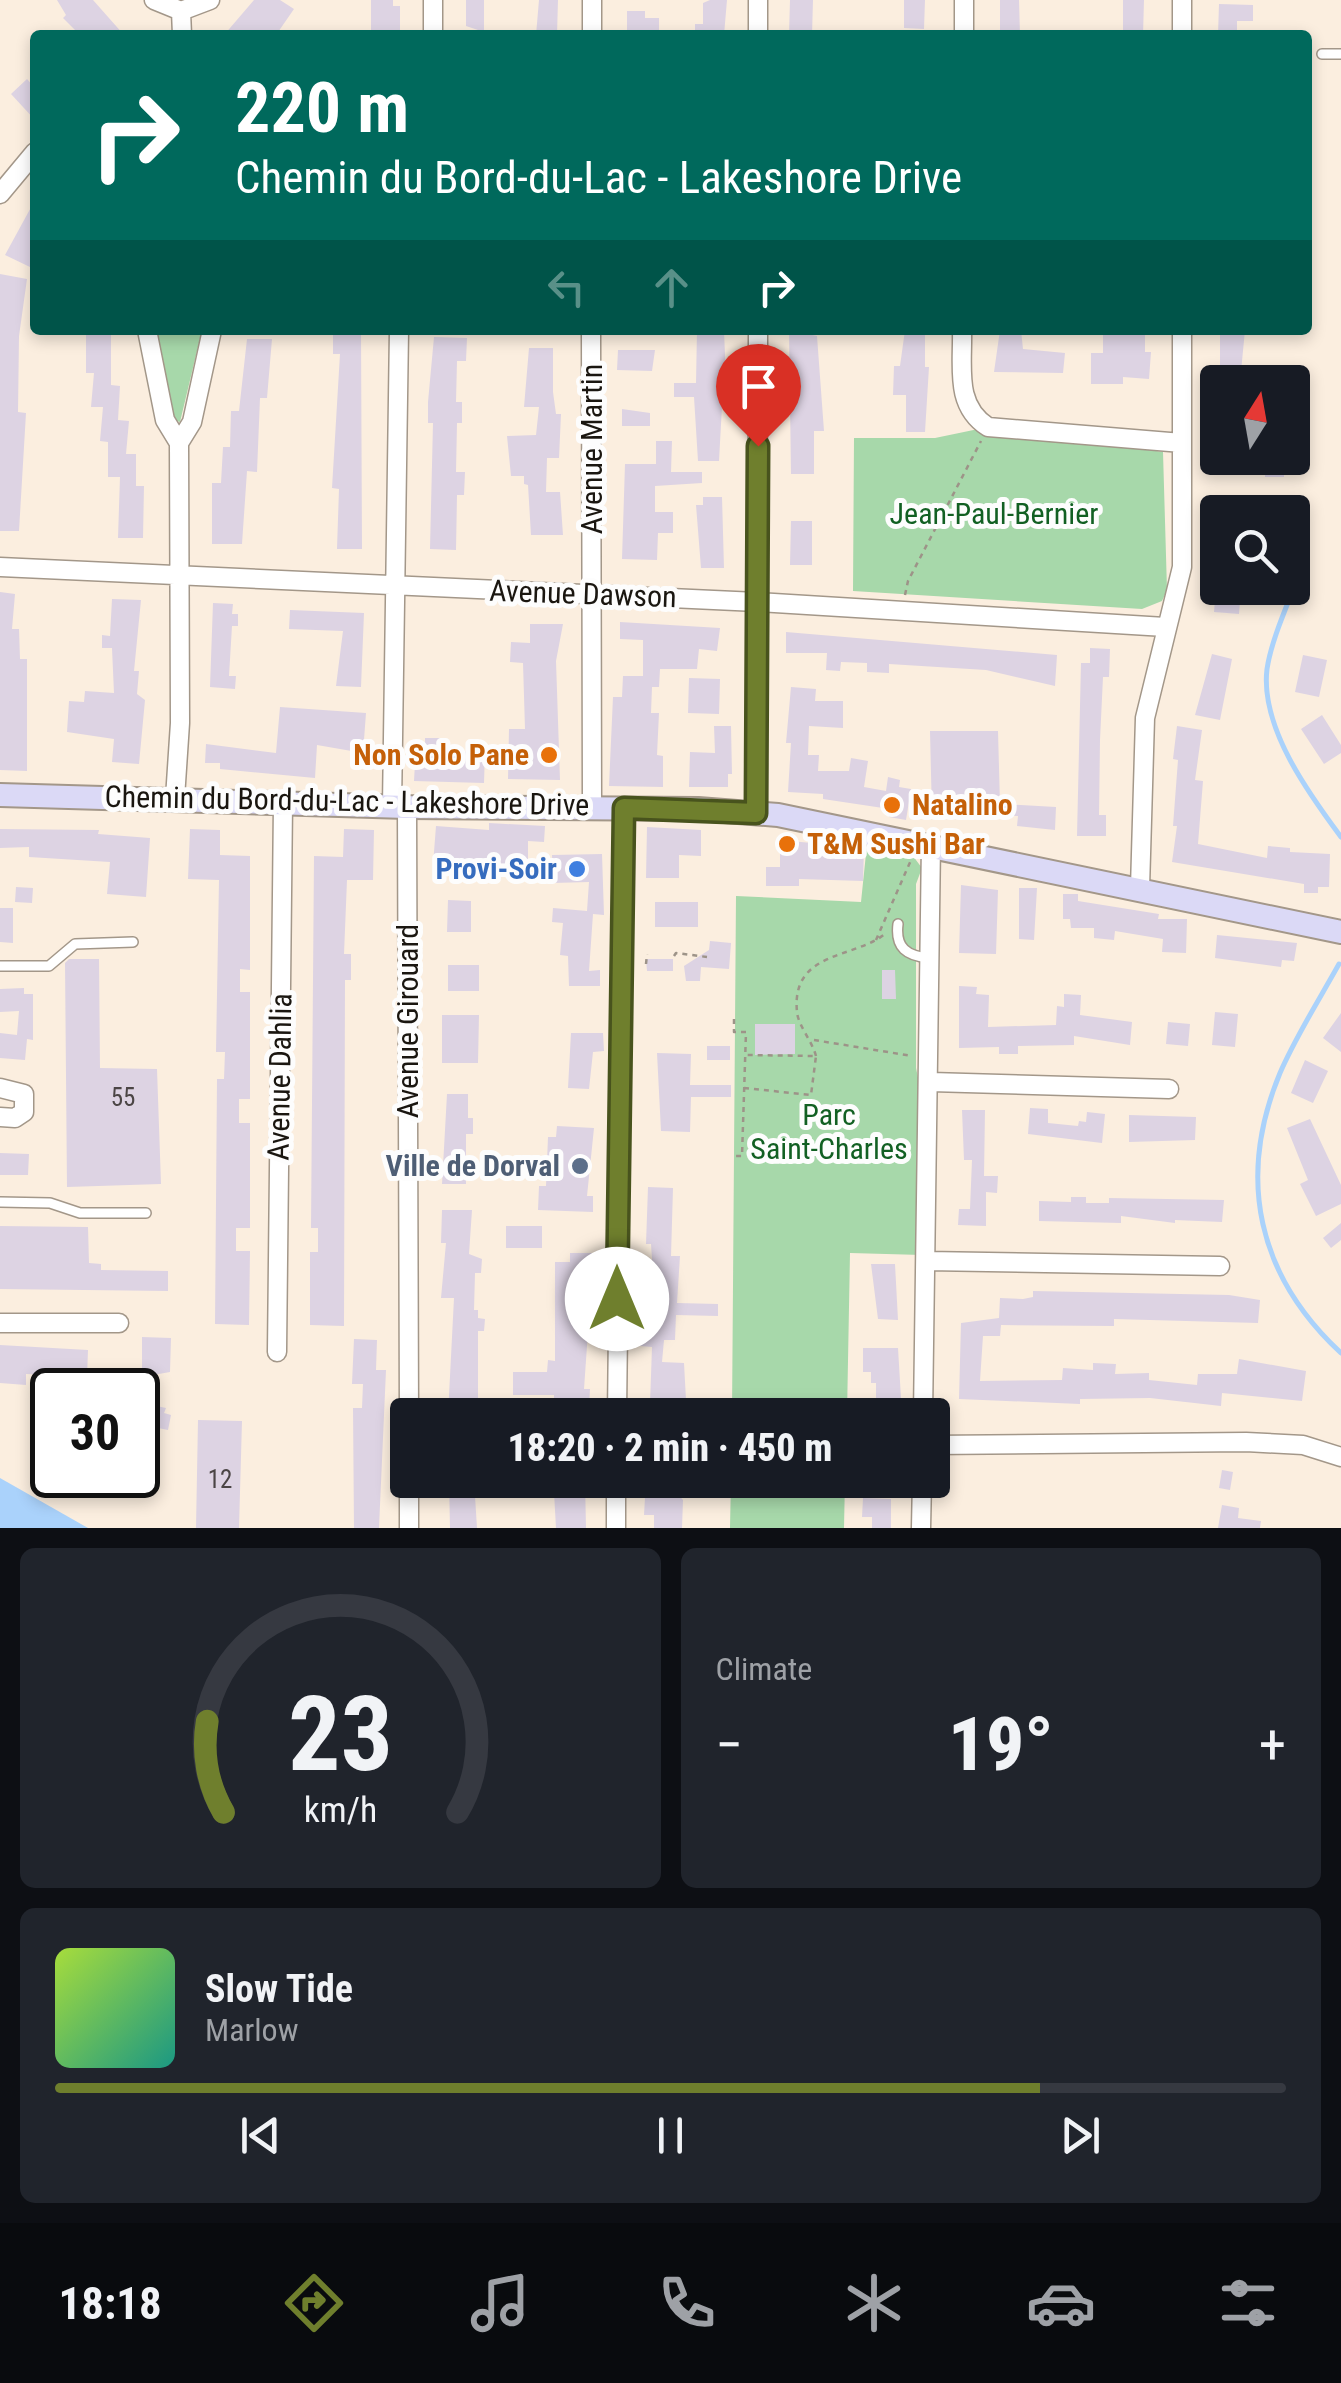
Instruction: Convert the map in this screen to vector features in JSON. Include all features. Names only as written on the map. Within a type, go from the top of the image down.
[{"type":"street","points":[[154,0],[182,11],[210,0]]},
{"type":"street","points":[[432,30],[433,0]]},
{"type":"street","points":[[592,0],[592,30]]},
{"type":"street","points":[[758,0],[758,30]]},
{"type":"street","points":[[964,0],[964,30]]},
{"type":"street","points":[[1182,0],[1182,30]]},
{"type":"street","points":[[182,11],[182,30]]},
{"type":"street","points":[[0,194],[30,158]]},
{"type":"street","points":[[148,335],[165,420],[179,443]]},
{"type":"street","points":[[175,798],[180,724],[179,443],[192,422],[211,335]]},
{"type":"street","name":"Avenue Girouard","points":[[399,335],[396,586],[409,1398]]},
{"type":"street","name":"Avenue Martin","points":[[592,335],[592,807]]},
{"type":"street","points":[[756,813],[758,335]]},
{"type":"street","points":[[962,335],[963,396],[972,416],[988,426],[1182,443]]},
{"type":"street","points":[[1140,888],[1141,752],[1165,627],[1182,567],[1182,335]]},
{"type":"street","name":"Avenue Dawson","points":[[0,568],[757,602],[1165,627]]},
{"type":"street","name":"Chemin du Bord-du-Lac - Lakeshore Drive","points":[[0,796],[756,813],[1140,888],[1341,932]]},
{"type":"street","name":"Avenue Dahlia","points":[[278,1352],[284,803]]},
{"type":"street","points":[[616,1398],[624,808]]},
{"type":"street","points":[[923,1398],[931,1082],[925,848]]},
{"type":"street","points":[[931,1082],[1169,1088]]},
{"type":"street","points":[[0,1088],[24,1094],[24,1112],[15,1118],[0,1117]]},
{"type":"street","points":[[927,1261],[1220,1266]]},
{"type":"street","points":[[0,1322],[119,1323]]},
{"type":"street","points":[[950,1446],[1246,1442],[1303,1445],[1341,1457]]},
{"type":"street","points":[[409,1498],[409,1528]]},
{"type":"street","points":[[616,1498],[616,1528]]},
{"type":"street","points":[[921,1528],[922,1498]]},
{"type":"lane","points":[[1322,54],[1341,54]]},
{"type":"lane","points":[[898,924],[908,956],[929,958]]},
{"type":"lane","points":[[0,966],[43,967],[75,944],[133,942]]},
{"type":"lane","points":[[0,1202],[50,1203],[80,1213],[146,1213]]},
{"type":"path","points":[[905,595],[908,581],[988,426]]},
{"type":"path","points":[[744,1088],[812,1095],[816,1056],[812,1040],[797,1017],[798,1000],[813,966],[820,959],[876,942],[925,848]]},
{"type":"path","points":[[674,956],[676,953],[706,957]]},
{"type":"path","points":[[646,954],[646,964]]},
{"type":"path","points":[[734,1020],[734,1032],[746,1032],[742,1156],[736,1156]]},
{"type":"path","points":[[812,1040],[912,1056]]},
{"type":"path","points":[[746,1055],[816,1056]]},
{"type":"green space","points":[[157,335],[201,335],[180,422],[174,420]]},
{"type":"green space","name":"Jean-Paul-Bernier","points":[[988,427],[1163,452],[1167,590],[1162,601],[1142,609],[853,591],[854,438],[935,438]]},
{"type":"green space","name":"Parc Saint-Charles","points":[[867,844],[913,856],[922,868],[916,884],[916,1068],[924,1107],[922,1255],[850,1253],[847,1398],[732,1398],[736,896],[861,902]]},
{"type":"green space","points":[[731,1498],[845,1498],[844,1528],[730,1528]]},
{"type":"water","points":[[0,1478],[88,1528],[0,1528]]},
{"type":"building","points":[[57,0],[93,0],[120,30],[75,30],[63,18],[66,15]]},
{"type":"building","points":[[254,0],[280,0],[294,9],[279,30],[228,30]]},
{"type":"building","points":[[371,0],[393,0],[393,6],[400,6],[400,30],[371,30]]},
{"type":"building","points":[[466,0],[484,0],[484,30],[466,26]]},
{"type":"building","points":[[539,0],[558,0],[557,30],[536,30]]},
{"type":"building","points":[[727,0],[724,30],[695,30],[695,24],[703,24],[703,3]]},
{"type":"building","points":[[790,0],[813,0],[812,30],[789,30]]},
{"type":"building","points":[[904,0],[925,0],[924,29],[904,28]]},
{"type":"building","points":[[1000,0],[1019,0],[1020,30],[1000,30]]},
{"type":"building","points":[[1123,0],[1144,0],[1143,30],[1123,30]]},
{"type":"building","points":[[1219,4],[1253,5],[1253,21],[1237,21],[1237,30],[1218,30]]},
{"type":"building","points":[[627,11],[645,11],[645,18],[659,18],[659,30],[627,30]]},
{"type":"building","points":[[27,79],[30,115],[11,94]]},
{"type":"building","points":[[30,209],[30,267],[5,255]]},
{"type":"building","points":[[0,274],[27,279],[19,336],[18,412],[26,413],[19,531],[0,531]]},
{"type":"building","points":[[86,335],[111,335],[111,385],[120,386],[118,420],[129,421],[126,454],[136,454],[136,486],[144,486],[143,538],[118,538],[120,477],[108,477],[108,442],[100,441],[103,407],[91,407],[94,373],[86,373]]},
{"type":"building","points":[[333,335],[361,335],[362,549],[337,549],[339,489],[332,488],[340,354],[333,354]]},
{"type":"building","points":[[697,335],[724,335],[727,406],[722,406],[719,461],[698,461],[694,397],[674,397],[674,383],[696,383]]},
{"type":"building","points":[[789,335],[812,335],[817,336],[824,431],[814,431],[814,474],[791,474]]},
{"type":"building","points":[[904,335],[925,335],[925,367],[929,367],[925,432],[906,432],[906,395],[893,395],[894,366],[900,366]]},
{"type":"building","points":[[999,335],[1022,335],[1023,349],[1065,353],[1063,373],[994,372]]},
{"type":"building","points":[[1103,335],[1145,335],[1145,352],[1151,352],[1149,379],[1123,377],[1123,384],[1091,384],[1091,353],[1103,353]]},
{"type":"building","points":[[1220,335],[1245,335],[1242,365],[1220,365]]},
{"type":"building","points":[[434,337],[467,338],[466,361],[457,361],[456,402],[462,402],[462,423],[457,423],[456,472],[465,472],[464,495],[457,495],[456,550],[430,549],[433,423],[428,423],[428,402]]},
{"type":"building","points":[[247,339],[272,339],[267,398],[260,398],[257,472],[247,471],[242,544],[212,544],[212,483],[221,483],[223,447],[230,447],[231,411],[239,411]]},
{"type":"building","points":[[529,348],[553,348],[553,392],[556,414],[561,414],[559,458],[547,458],[546,492],[560,492],[563,535],[531,535],[528,485],[524,484],[524,476],[511,476],[507,436],[536,435],[539,407],[524,407]]},
{"type":"building","points":[[618,350],[655,350],[652,371],[617,370]]},
{"type":"building","points":[[622,409],[650,413],[650,426],[622,426]]},
{"type":"building","points":[[656,441],[672,441],[671,472],[702,472],[702,483],[655,486],[655,512],[673,512],[673,533],[658,533],[657,560],[622,559],[625,464],[656,464]]},
{"type":"building","points":[[703,497],[722,497],[724,568],[701,568],[696,505],[703,505]]},
{"type":"building","points":[[791,521],[812,521],[812,565],[790,565]]},
{"type":"building","points":[[0,592],[15,594],[12,629],[19,629],[20,659],[27,659],[27,771],[0,770]]},
{"type":"building","points":[[112,599],[141,600],[134,671],[139,671],[137,694],[145,700],[139,764],[112,762],[114,739],[67,732],[69,701],[84,702],[85,691],[114,693],[112,648],[102,648],[102,635],[110,636]]},
{"type":"building","points":[[213,603],[233,604],[232,614],[238,614],[238,626],[232,626],[229,676],[236,676],[235,689],[210,687]]},
{"type":"building","points":[[1215,605],[1240,605],[1239,614],[1214,612]]},
{"type":"building","points":[[290,610],[364,613],[361,687],[336,686],[343,631],[289,629]]},
{"type":"building","points":[[620,622],[720,628],[717,651],[699,649],[697,669],[660,669],[659,687],[652,687],[651,713],[659,713],[657,755],[663,756],[663,787],[609,786],[613,697],[622,697],[623,676],[643,676],[643,640],[620,639]]},
{"type":"building","points":[[530,624],[563,624],[556,661],[560,780],[508,779],[509,729],[525,729],[523,663],[510,662],[511,642],[530,643]]},
{"type":"building","points":[[786,632],[1057,655],[1055,686],[986,670],[889,664],[889,673],[867,672],[867,663],[841,662],[840,671],[826,670],[827,653],[786,653]]},
{"type":"building","points":[[1090,648],[1110,649],[1109,677],[1103,677],[1100,740],[1099,815],[1106,815],[1106,836],[1077,836],[1081,663],[1090,663]]},
{"type":"building","points":[[1212,654],[1232,659],[1220,720],[1195,715]]},
{"type":"building","points":[[1303,655],[1327,660],[1319,697],[1295,692]]},
{"type":"building","points":[[689,678],[720,679],[719,714],[688,713]]},
{"type":"building","points":[[791,687],[816,689],[815,701],[843,701],[843,728],[809,726],[808,755],[819,755],[818,771],[849,771],[851,758],[868,761],[864,787],[886,791],[888,777],[900,780],[899,787],[911,789],[906,820],[889,817],[890,811],[883,808],[823,799],[823,794],[788,792],[791,743],[786,743]]},
{"type":"building","points":[[280,707],[366,713],[363,753],[317,745],[315,778],[220,769],[220,763],[205,763],[206,744],[276,753]]},
{"type":"building","points":[[1322,715],[1341,745],[1341,753],[1324,764],[1301,729]]},
{"type":"building","points":[[714,726],[731,726],[732,774],[728,774],[728,787],[689,787],[690,752],[715,753]]},
{"type":"building","points":[[1177,726],[1202,730],[1195,780],[1203,781],[1198,844],[1267,858],[1268,846],[1290,848],[1290,852],[1330,854],[1329,887],[1318,887],[1318,893],[1304,893],[1304,884],[1172,862],[1177,826],[1173,826],[1178,760],[1173,759]]},
{"type":"building","points":[[930,731],[998,731],[1000,804],[1056,807],[1055,830],[1017,826],[1018,816],[932,815]]},
{"type":"building","points":[[425,738],[440,738],[440,751],[485,752],[484,783],[414,781],[416,745],[425,745]]},
{"type":"building","points":[[489,823],[545,826],[544,842],[528,841],[528,874],[516,873],[516,866],[433,865],[436,826],[489,830]]},
{"type":"building","points":[[647,827],[701,830],[701,856],[679,855],[679,878],[646,878]]},
{"type":"building","points":[[0,829],[99,830],[98,834],[150,838],[146,897],[107,894],[110,862],[29,857],[29,847],[0,848]]},
{"type":"building","points":[[190,829],[220,830],[220,855],[250,856],[250,970],[240,969],[240,992],[250,992],[250,1099],[239,1099],[239,1123],[250,1123],[250,1228],[236,1228],[236,1251],[250,1251],[249,1325],[215,1324],[217,1079],[224,1079],[225,1052],[216,1052],[219,880],[188,879]]},
{"type":"building","points":[[344,829],[374,830],[373,880],[347,880],[344,954],[351,954],[351,980],[345,980],[344,1326],[310,1325],[310,1252],[318,1252],[318,1228],[311,1228],[314,856],[343,857]]},
{"type":"building","points":[[780,840],[864,848],[863,881],[799,879],[799,886],[766,886],[766,867],[780,867]]},
{"type":"building","points":[[602,854],[604,915],[593,914],[589,971],[600,970],[600,986],[569,986],[568,956],[560,955],[563,923],[552,922],[553,908],[587,911],[589,882],[553,883],[552,855]]},
{"type":"building","points":[[961,885],[998,890],[996,954],[959,953]]},
{"type":"building","points":[[16,887],[33,888],[32,903],[15,902]]},
{"type":"building","points":[[1019,888],[1037,888],[1034,940],[1019,939]]},
{"type":"building","points":[[1063,894],[1078,894],[1078,901],[1159,914],[1158,919],[1187,919],[1186,953],[1162,952],[1163,939],[1115,931],[1114,940],[1094,938],[1094,928],[1071,928],[1070,919],[1063,919]]},
{"type":"building","points":[[448,900],[471,901],[471,932],[447,932]]},
{"type":"building","points":[[655,902],[698,902],[698,927],[655,927]]},
{"type":"building","points":[[0,908],[13,908],[13,943],[0,942]]},
{"type":"building","points":[[1217,935],[1297,943],[1294,961],[1282,960],[1281,967],[1215,958]]},
{"type":"building","points":[[710,941],[731,943],[729,969],[701,967],[700,981],[686,981],[684,966],[709,950]]},
{"type":"building","points":[[69,959],[99,959],[100,1068],[157,1069],[161,1184],[67,1187],[65,963]]},
{"type":"building","points":[[646,959],[673,959],[673,971],[647,971]]},
{"type":"building","points":[[448,965],[479,965],[479,991],[448,991]]},
{"type":"building","points":[[882,970],[895,970],[896,999],[882,999]]},
{"type":"building","points":[[959,986],[977,987],[976,994],[989,995],[988,1027],[1056,1025],[1057,1006],[1064,1007],[1064,994],[1081,995],[1080,1015],[1132,1022],[1130,1045],[1074,1036],[1074,1045],[1018,1046],[1018,1054],[999,1054],[999,1047],[959,1048]]},
{"type":"building","points":[[24,988],[24,994],[33,994],[33,1040],[27,1039],[25,1060],[0,1058],[0,1033],[17,1035],[19,1011],[0,1012],[0,989]]},
{"type":"building","points":[[1215,1012],[1238,1014],[1235,1047],[1212,1045]]},
{"type":"building","points":[[1341,1013],[1341,1052],[1323,1038]]},
{"type":"building","points":[[442,1015],[479,1015],[478,1063],[442,1063]]},
{"type":"building","points":[[1168,1022],[1190,1024],[1188,1046],[1166,1044]]},
{"type":"building","points":[[755,1024],[795,1024],[795,1054],[755,1055]]},
{"type":"building","points":[[571,1033],[603,1033],[604,1051],[593,1052],[589,1089],[568,1088]]},
{"type":"building","points":[[707,1046],[730,1046],[730,1060],[707,1060]]},
{"type":"building","points":[[657,1053],[691,1054],[690,1085],[731,1085],[731,1097],[691,1097],[690,1132],[661,1131]]},
{"type":"building","points":[[1305,1060],[1328,1071],[1313,1103],[1291,1093]]},
{"type":"building","points":[[447,1094],[468,1094],[473,1134],[466,1134],[466,1184],[442,1184]]},
{"type":"building","points":[[1030,1108],[1048,1109],[1048,1123],[1078,1126],[1079,1121],[1086,1122],[1087,1112],[1105,1114],[1102,1143],[1028,1134]]},
{"type":"building","points":[[962,1110],[985,1110],[984,1176],[998,1176],[997,1193],[986,1192],[986,1226],[958,1225],[959,1209],[970,1209],[972,1160],[964,1160]]},
{"type":"building","points":[[1129,1115],[1196,1117],[1195,1140],[1129,1142]]},
{"type":"building","points":[[1310,1119],[1341,1185],[1341,1204],[1316,1216],[1300,1184],[1308,1180],[1287,1128]]},
{"type":"building","points":[[557,1126],[594,1128],[587,1196],[593,1196],[593,1212],[538,1210],[539,1186],[546,1186],[548,1137],[556,1137]]},
{"type":"building","points":[[0,1153],[29,1154],[28,1175],[0,1175]]},
{"type":"building","points":[[648,1187],[673,1188],[671,1256],[680,1256],[677,1303],[718,1304],[718,1316],[676,1315],[675,1340],[664,1340],[662,1362],[684,1363],[686,1398],[650,1398],[652,1347],[640,1346],[641,1326],[648,1326],[653,1274],[651,1244],[646,1244]]},
{"type":"building","points":[[1071,1197],[1086,1197],[1086,1203],[1109,1203],[1109,1198],[1224,1200],[1222,1222],[1175,1223],[1121,1216],[1121,1223],[1039,1221],[1039,1201],[1071,1202]]},
{"type":"building","points":[[442,1210],[472,1210],[469,1254],[482,1259],[481,1273],[475,1273],[474,1310],[478,1310],[478,1318],[485,1319],[484,1331],[478,1331],[478,1398],[449,1398],[454,1298],[441,1298],[446,1243],[441,1243]]},
{"type":"building","points":[[1341,1223],[1341,1240],[1331,1248],[1323,1238]]},
{"type":"building","points":[[0,1226],[88,1227],[89,1263],[101,1264],[101,1270],[168,1271],[168,1291],[0,1289]]},
{"type":"building","points":[[506,1226],[542,1226],[542,1248],[506,1248]]},
{"type":"building","points":[[570,1253],[601,1253],[596,1306],[590,1306],[584,1389],[590,1389],[589,1398],[513,1395],[513,1372],[547,1372],[548,1360],[555,1361],[555,1262],[570,1262]]},
{"type":"building","points":[[871,1264],[895,1264],[898,1320],[878,1319]]},
{"type":"building","points":[[1033,1291],[1229,1295],[1260,1300],[1258,1323],[1114,1319],[1114,1326],[1001,1325],[1000,1336],[983,1336],[980,1381],[1062,1380],[1063,1368],[1093,1370],[1093,1363],[1116,1364],[1115,1374],[1149,1373],[1149,1380],[1197,1385],[1198,1374],[1237,1374],[1239,1359],[1306,1371],[1302,1401],[1222,1393],[1221,1406],[1150,1398],[1080,1399],[1080,1404],[959,1399],[961,1323],[999,1318],[1000,1298],[1033,1297]]},
{"type":"building","points":[[142,1337],[171,1338],[170,1372],[160,1374],[160,1368],[142,1368]]},
{"type":"building","points":[[354,1339],[377,1340],[376,1370],[386,1370],[379,1528],[354,1528],[353,1408],[362,1408],[363,1384],[352,1384]]},
{"type":"building","points":[[0,1345],[88,1350],[87,1368],[30,1368],[26,1385],[0,1383]]},
{"type":"building","points":[[863,1348],[898,1348],[901,1398],[876,1398],[871,1372],[863,1372]]},
{"type":"building","points":[[160,1407],[171,1415],[168,1430],[160,1428]]},
{"type":"building","points":[[198,1420],[242,1421],[239,1528],[196,1528]]},
{"type":"building","points":[[1222,1470],[1233,1472],[1230,1490],[1219,1488]]},
{"type":"building","points":[[449,1498],[475,1498],[477,1528],[450,1528]]},
{"type":"building","points":[[554,1498],[585,1498],[586,1528],[556,1528]]},
{"type":"building","points":[[645,1498],[683,1500],[682,1528],[654,1528],[654,1515],[644,1515]]},
{"type":"building","points":[[863,1498],[891,1499],[891,1528],[872,1528],[872,1517],[862,1517]]},
{"type":"building","points":[[1222,1505],[1239,1508],[1238,1518],[1261,1521],[1260,1528],[1218,1528]]},
{"type":"waterway","points":[[1287,605],[1267,669],[1271,714],[1289,759],[1341,837]]},
{"type":"waterway","points":[[1339,964],[1280,1073],[1259,1151],[1258,1188],[1263,1224],[1290,1292],[1341,1353]]},
{"type":"place","name":"Non Solo Pane","points":[[549,755]]},
{"type":"place","name":"Natalino","points":[[892,805]]},
{"type":"place","name":"T&M Sushi Bar","points":[[787,844]]},
{"type":"place","name":"Provi-Soir","points":[[577,869]]},
{"type":"place","name":"Ville de Dorval","points":[[580,1166]]},
{"type":"route","points":[[617,1299],[624,808],[756,813],[758,446]]}]
